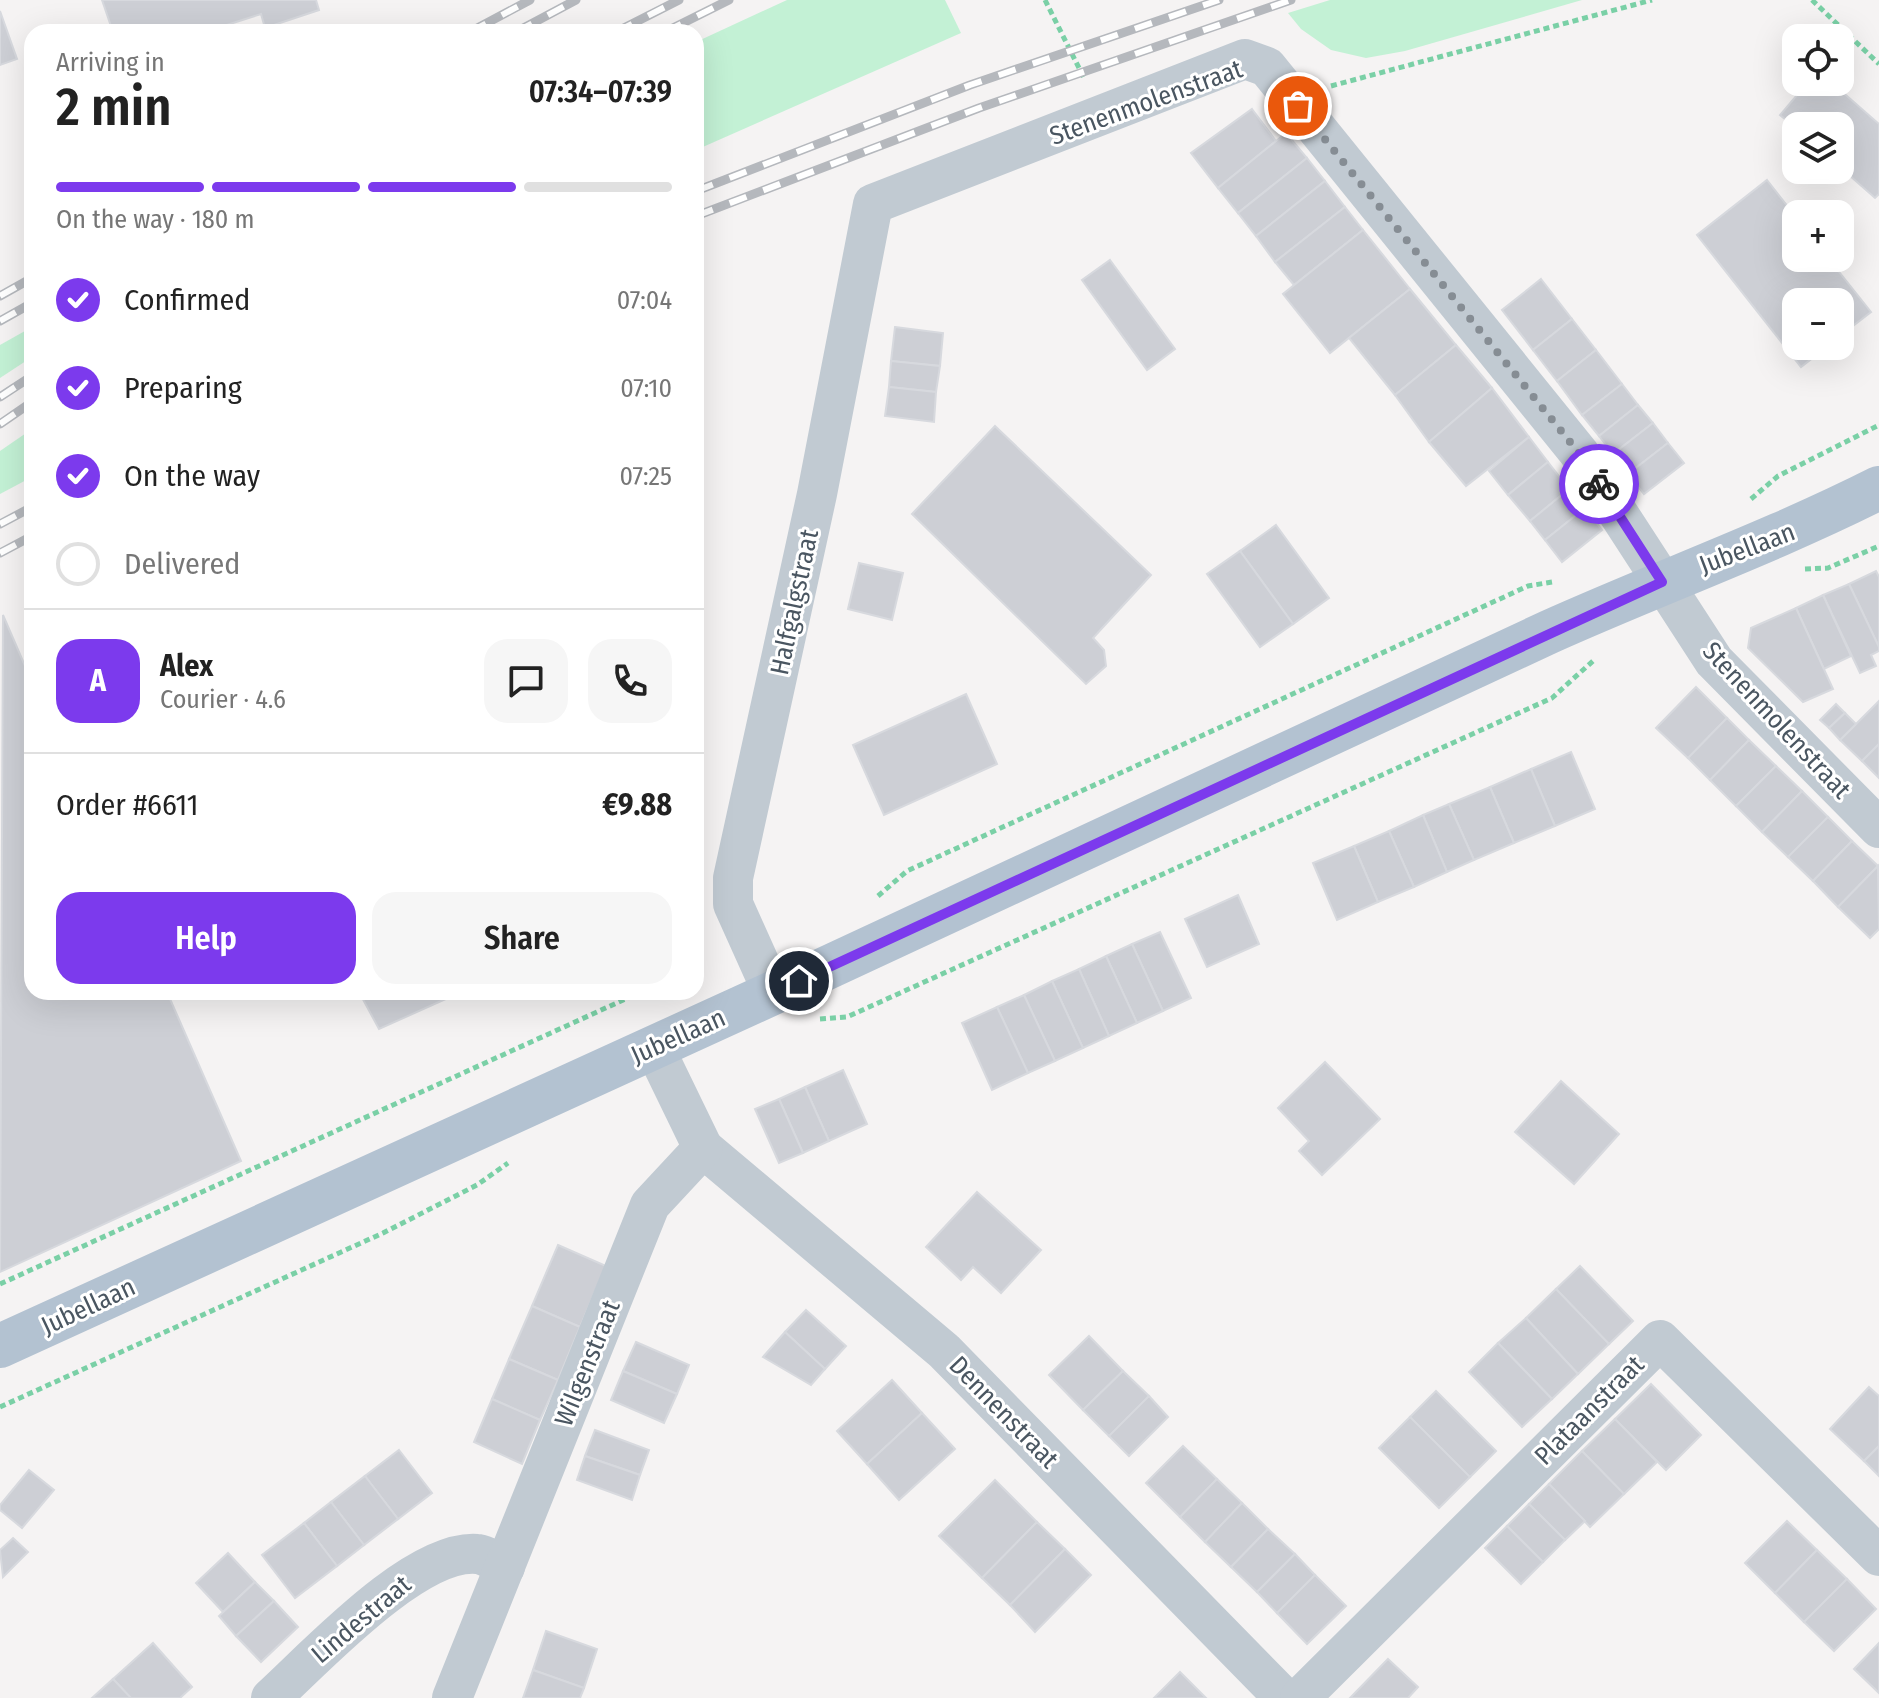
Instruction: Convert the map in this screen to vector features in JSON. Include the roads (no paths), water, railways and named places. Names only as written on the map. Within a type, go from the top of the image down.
[{"type":"main road","name":"Jubellaan","points":[[0,1346],[1662,582],[1805,525],[1879,488]]},
{"type":"street","name":"Stenenmolenstraat","points":[[873,204],[1103,117],[1245,59],[1267,67],[1579,453],[1714,661],[1879,828]]},
{"type":"street","name":"Halfgalgstraat","points":[[773,993],[733,904],[733,878],[817,494],[873,204]]},
{"type":"street","points":[[654,1047],[703,1148]]},
{"type":"street","name":"Wilgenstraat","points":[[452,1698],[650,1205],[679,1178],[703,1148]]},
{"type":"street","name":"Dennenstraat","points":[[703,1148],[944,1351],[1284,1698]]},
{"type":"street","name":"Plataanstraat","points":[[1300,1698],[1660,1340],[1879,1556]]},
{"type":"street","name":"Lindestraat","points":[[271,1698],[401,1580],[434,1564],[477,1554],[505,1567]]},
{"type":"railway","points":[[485,24],[530,0]]},
{"type":"railway","points":[[531,24],[576,0]]},
{"type":"railway","points":[[632,24],[679,0]]},
{"type":"railway","points":[[681,24],[729,0]]},
{"type":"railway","points":[[704,188],[970,85],[1219,0]]},
{"type":"railway","points":[[704,213],[979,108],[1291,0]]},
{"type":"railway","points":[[0,296],[24,282]]},
{"type":"railway","points":[[0,321],[24,308]]},
{"type":"railway","points":[[0,397],[24,381]]},
{"type":"railway","points":[[0,424],[24,408]]},
{"type":"railway","points":[[0,524],[24,511]]},
{"type":"railway","points":[[0,553],[24,540]]}]
